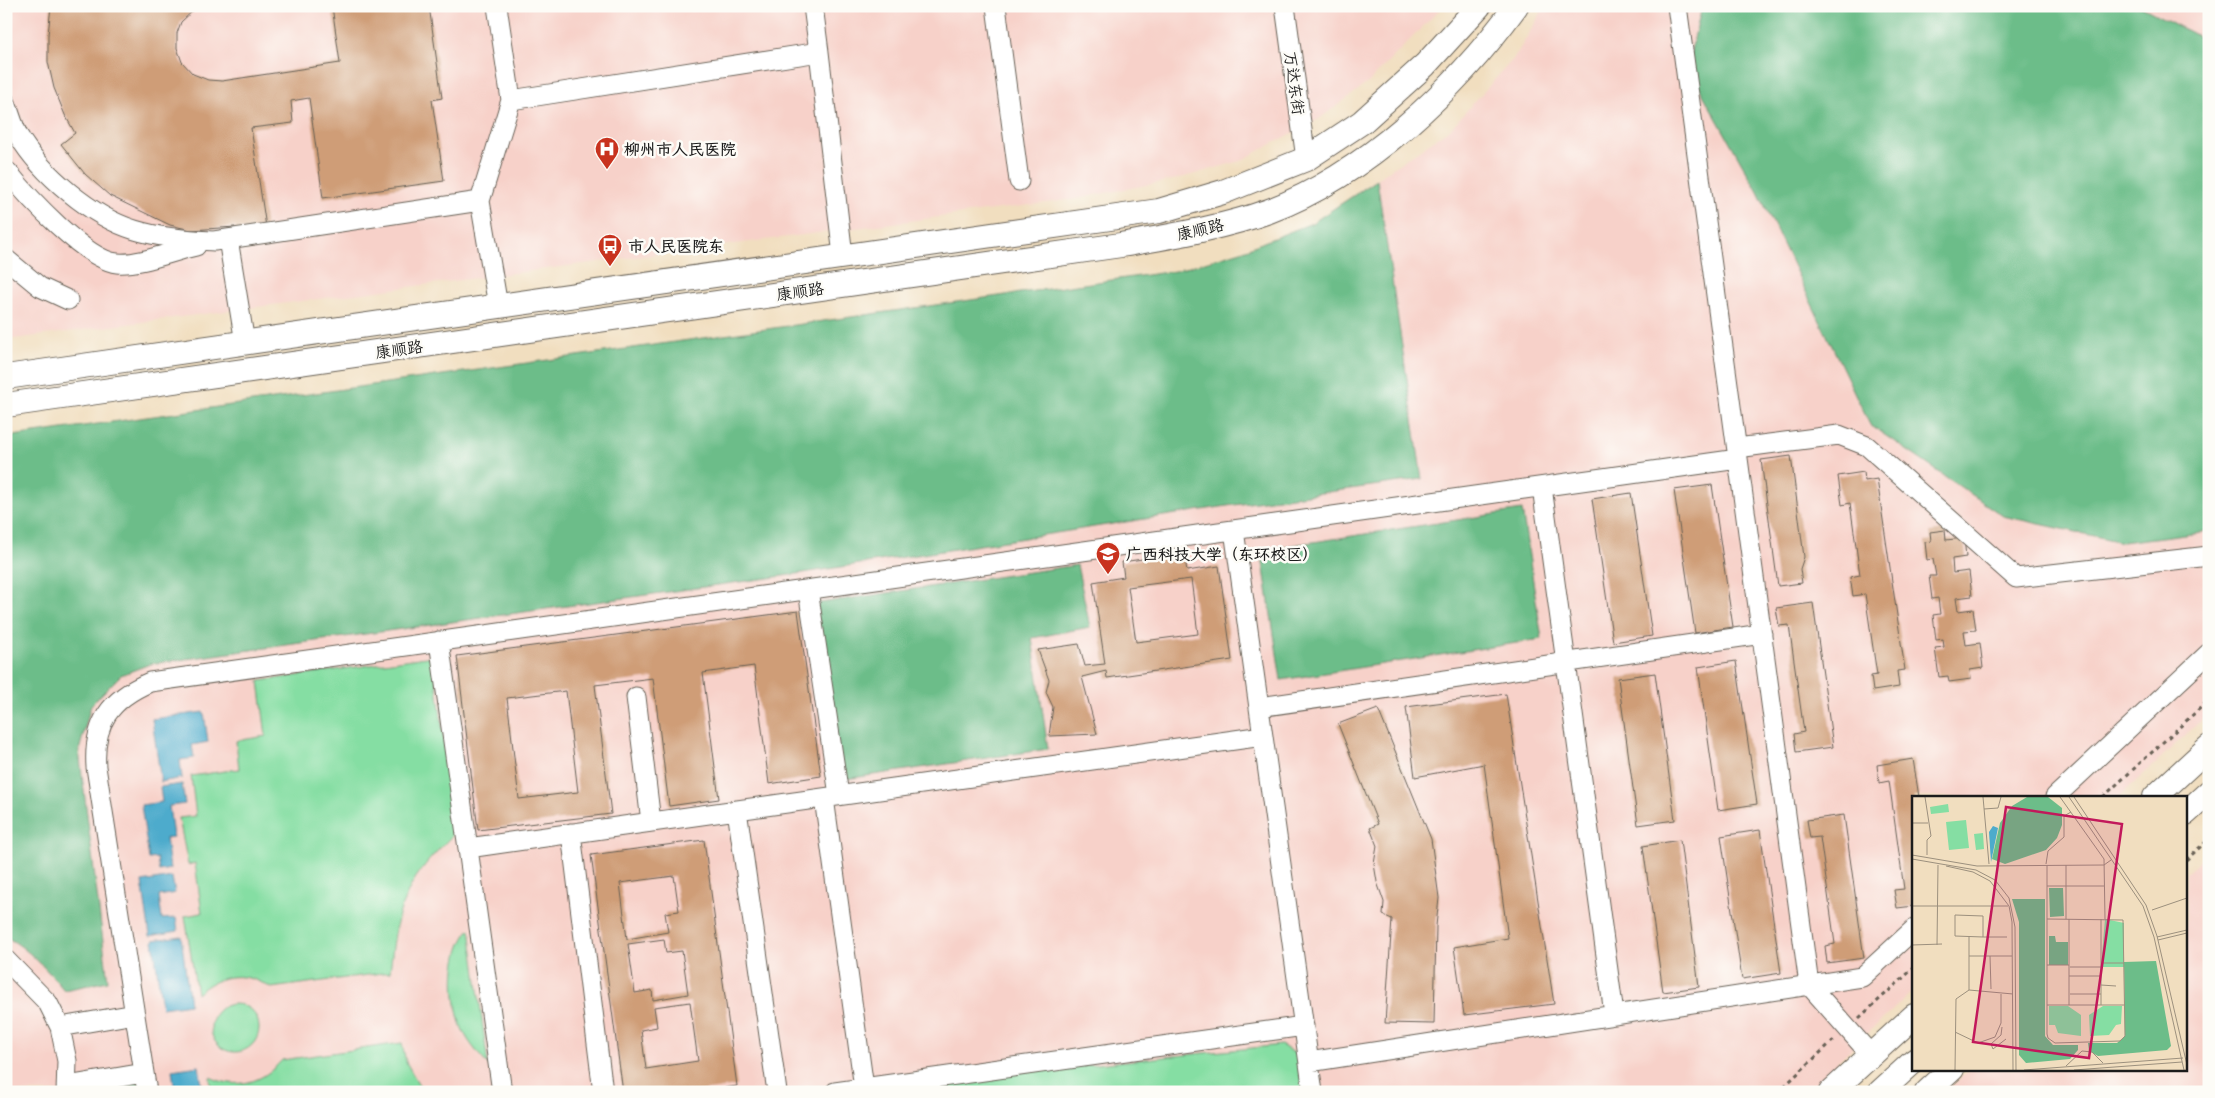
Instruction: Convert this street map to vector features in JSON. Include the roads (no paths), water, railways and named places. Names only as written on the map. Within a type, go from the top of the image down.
[{"type":"main road","name":"康顺路","points":[[6,377],[1159,211],[1223,192],[1306,159],[1362,122],[1425,65],[1479,6]]},
{"type":"main road","name":"康顺路","points":[[6,405],[1122,246],[1220,226],[1269,211],[1318,188],[1377,151],[1424,109],[1492,40],[1516,6]]},
{"type":"main road","points":[[2155,796],[2209,747]]},
{"type":"main road","points":[[2188,811],[2209,792]]},
{"type":"main road","points":[[1831,1092],[1912,1018]]},
{"type":"main road","points":[[1880,1092],[1912,1063]]},
{"type":"main road","points":[[1927,1092],[1951,1070]]},
{"type":"street","points":[[496,6],[511,100],[480,201],[498,306]]},
{"type":"street","points":[[813,6],[843,256]]},
{"type":"street","points":[[996,6],[1019,181]]},
{"type":"street","name":"万达东街","points":[[1284,6],[1306,159]]},
{"type":"street","points":[[1677,6],[1809,985],[1871,1055]]},
{"type":"street","points":[[511,100],[819,52]]},
{"type":"street","points":[[6,103],[18,134],[42,166],[75,197],[110,221],[170,239],[221,240]]},
{"type":"street","points":[[35,157],[7,173],[40,210],[98,255],[115,263],[132,262],[221,240],[480,201]]},
{"type":"street","points":[[221,240],[244,343]]},
{"type":"street","points":[[6,259],[40,287],[68,300]]},
{"type":"street","points":[[147,1092],[96,767],[95,750],[105,716],[116,701],[134,689],[150,682],[1542,487],[1840,435],[1867,446],[2016,578],[2209,556]]},
{"type":"street","points":[[1542,487],[1614,1014]]},
{"type":"street","points":[[1234,530],[1313,1092]]},
{"type":"street","points":[[808,590],[864,1088]]},
{"type":"street","points":[[1259,707],[1762,634]]},
{"type":"street","points":[[440,641],[502,1092]]},
{"type":"street","points":[[2056,796],[2209,653]]},
{"type":"street","points":[[636,697],[650,822]]},
{"type":"street","points":[[468,848],[1263,736]]},
{"type":"street","points":[[737,810],[777,1092]]},
{"type":"street","points":[[571,833],[603,1092]]},
{"type":"street","points":[[1309,1062],[1862,977],[1912,931]]},
{"type":"street","points":[[6,960],[48,1003],[60,1027],[67,1061],[67,1089],[144,1073]]},
{"type":"street","points":[[60,1027],[135,1014]]},
{"type":"street","points":[[835,1092],[864,1088],[902,1087],[1304,1026]]},
{"type":"water","points":[[204,712],[208,742],[192,745],[194,758],[180,760],[182,778],[161,782],[152,719]]},
{"type":"water","points":[[182,784],[185,804],[169,806],[173,837],[166,838],[170,869],[159,871],[157,858],[149,859],[141,805],[162,802],[160,787]]},
{"type":"water","points":[[172,877],[175,893],[159,896],[162,919],[176,918],[178,931],[150,936],[142,882]]},
{"type":"water","points":[[181,936],[190,1004],[162,1008],[153,940]]},
{"type":"water","points":[[199,1066],[203,1092],[175,1092],[172,1070]]},
{"type":"place","name":"柳州市人民医院","points":[[607,170]]},
{"type":"place","name":"市人民医院东","points":[[610,267]]},
{"type":"place","name":"广西科技大学（东环校区）","points":[[1108,575]]}]
